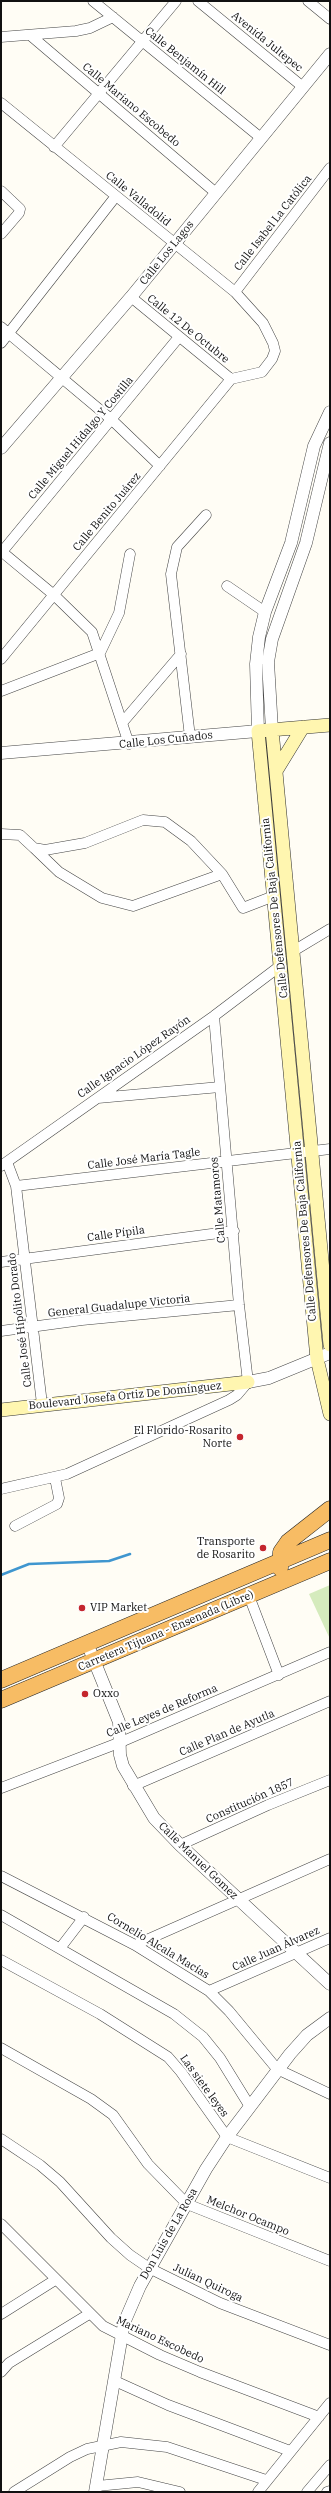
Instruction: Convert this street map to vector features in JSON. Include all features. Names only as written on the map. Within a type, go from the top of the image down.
[{"type":"highway","points":[[203,1615],[206,1606],[211,1601],[274,1574],[280,1567],[279,1562],[281,1552],[288,1542],[330,1509]]},
{"type":"highway","name":"Carretera Tijuana - Ensenada (Libre)","points":[[1,1680],[330,1540]]},
{"type":"highway","name":"Carretera Tijuana - Ensenada (Libre)","points":[[1,1700],[330,1561]]},
{"type":"main road","name":"Calle Los Cuñados","points":[[258,731],[330,725]]},
{"type":"main road","points":[[276,770],[304,727]]},
{"type":"main road","name":"Calle Defensores De Baja California","points":[[272,730],[295,950],[313,1151],[318,1226],[330,1345]]},
{"type":"main road","name":"Calle Defensores De Baja California","points":[[258,731],[317,1359],[330,1414]]},
{"type":"main road","points":[[280,966],[296,965]]},
{"type":"main road","name":"Boulevard Josefa Ortiz De Domínguez","points":[[1,1410],[42,1404],[248,1382]]},
{"type":"street","name":"Calle Benjamín Hill","points":[[93,1],[261,138]]},
{"type":"street","points":[[54,147],[100,94],[176,1]]},
{"type":"street","name":"Avenida Jultepec","points":[[198,1],[303,86]]},
{"type":"street","points":[[308,1],[330,19]]},
{"type":"street","points":[[1,37],[76,31],[90,28],[113,17]]},
{"type":"street","name":"Calle Mariano Escobedo","points":[[30,35],[216,193]]},
{"type":"street","name":"Calle Los Lagos","points":[[1,448],[62,379],[131,297],[330,54]]},
{"type":"street","name":"Calle Valladolid","points":[[1,103],[235,292],[269,331],[275,351],[268,366],[262,372],[231,379]]},
{"type":"street","name":"Calle Isabel La Católica","points":[[235,292],[330,168]]},
{"type":"street","points":[[1,191],[20,209],[12,222],[1,234]]},
{"type":"street","points":[[1,343],[5,330],[116,196]]},
{"type":"street","points":[[1,222],[12,222]]},
{"type":"street","name":"Calle 12 De Octubre","points":[[131,297],[231,379]]},
{"type":"street","points":[[5,330],[112,420],[160,466]]},
{"type":"street","name":"Calle Miguel Hidalgo Y Costilla","points":[[1,552],[112,420],[179,337]]},
{"type":"street","name":"Calle Benito Juárez","points":[[1,660],[231,379]]},
{"type":"street","name":"Calle Defensores De Baja California","points":[[258,731],[256,664],[259,637],[265,612],[282,570],[314,446],[330,412]]},
{"type":"street","points":[[314,446],[329,446]]},
{"type":"street","name":"Calle Defensores De Baja California","points":[[272,730],[268,662],[272,639],[306,543],[329,446]]},
{"type":"street","points":[[190,737],[171,574],[177,547],[206,515]]},
{"type":"street","points":[[1,552],[54,595],[92,632],[128,744]]},
{"type":"street","points":[[1,691],[100,653],[119,613],[130,554]]},
{"type":"street","points":[[282,570],[295,576]]},
{"type":"street","points":[[227,586],[265,612]]},
{"type":"street","points":[[122,723],[181,654]]},
{"type":"street","points":[[256,664],[268,662]]},
{"type":"street","name":"Calle Los Cuñados","points":[[1,753],[128,744],[258,731]]},
{"type":"street","points":[[34,848],[54,849],[85,843],[143,820],[165,822],[191,841],[222,874],[243,908],[274,896]]},
{"type":"street","points":[[1,834],[20,835],[59,872],[102,898],[133,906],[222,874]]},
{"type":"street","points":[[295,950],[330,929]]},
{"type":"street","name":"Calle Ignacio López Rayón","points":[[4,1164],[214,1016],[280,966]]},
{"type":"street","name":"Calle Matamoros","points":[[214,1016],[234,1231],[239,1305],[248,1382]]},
{"type":"street","points":[[96,1098],[220,1087]]},
{"type":"street","points":[[298,1153],[330,1149]]},
{"type":"street","name":"Calle José María Tagle","points":[[16,1186],[298,1153]]},
{"type":"street","name":"Calle José Hipólito Dorado","points":[[4,1164],[16,1186],[42,1404]]},
{"type":"street","points":[[305,1228],[318,1226]]},
{"type":"street","name":"Calle Pípila","points":[[1,1262],[26,1260],[234,1231]]},
{"type":"street","name":"General Guadalupe Victoria","points":[[1,1331],[82,1320],[239,1305]]},
{"type":"street","points":[[1,1489],[55,1478],[185,1422],[237,1395],[248,1382],[269,1378],[330,1353]]},
{"type":"street","points":[[15,1526],[57,1504],[59,1498],[55,1478]]},
{"type":"street","points":[[249,1596],[279,1675]]},
{"type":"street","name":"Calle Manuel Gomez","points":[[87,1643],[96,1661],[119,1722],[122,1761],[133,1786],[154,1818],[180,1845],[330,1984]]},
{"type":"street","name":"Calle Leyes de Reforma","points":[[1,1788],[121,1742],[330,1652]]},
{"type":"street","name":"Calle Plan de Ayutla","points":[[133,1786],[330,1701]]},
{"type":"street","name":"Constitución 1857","points":[[180,1845],[268,1805],[330,1780]]},
{"type":"street","points":[[135,1945],[330,1859]]},
{"type":"street","name":"Cornelio Alcala Macías","points":[[1,1876],[84,1917],[135,1945],[209,1991],[229,2011],[277,2069]]},
{"type":"street","points":[[1,1915],[61,1947],[148,1997],[203,2037],[220,2058],[249,2105]]},
{"type":"street","points":[[61,1947],[84,1917]]},
{"type":"street","name":"Calle Juan Álvarez","points":[[209,1991],[330,1938]]},
{"type":"street","name":"Las siete leyes","points":[[1,1960],[100,2014],[168,2057],[181,2072],[227,2137]]},
{"type":"street","name":"Don Luis de La Rosa","points":[[96,2489],[122,2337],[129,2309],[149,2268],[227,2137],[249,2105],[277,2069],[307,2036],[330,2018]]},
{"type":"street","name":"Melchor Ocampo","points":[[1,2048],[92,2099],[113,2115],[148,2164],[187,2204],[330,2261]]},
{"type":"street","points":[[277,2069],[330,2094]]},
{"type":"street","points":[[227,2137],[330,2178]]},
{"type":"street","name":"Julian Quiroga","points":[[1,2139],[40,2165],[60,2182],[111,2238],[130,2255],[149,2268],[220,2303],[330,2345]]},
{"type":"street","name":"Mariano Escobedo","points":[[1,2224],[89,2314],[122,2337],[200,2372],[319,2417]]},
{"type":"street","points":[[1,2314],[55,2280]]},
{"type":"street","points":[[1,2372],[5,2364],[89,2314]]},
{"type":"street","points":[[115,2381],[168,2405],[290,2451]]},
{"type":"street","points":[[258,2492],[266,2480],[330,2403]]},
{"type":"street","points":[[14,2492],[70,2457],[104,2444],[140,2442],[167,2447],[266,2480]]},
{"type":"street","points":[[307,2492],[330,2465]]},
{"type":"street","points":[[96,2489],[138,2482],[180,2492]]},
{"type":"green space","points":[[330,1585],[330,1639],[309,1594]]},
{"type":"waterway","points":[[1,1575],[29,1564],[109,1561],[130,1554]]},
{"type":"place","name":"El Florido-Rosarito Norte","points":[[240,1437]]},
{"type":"place","name":"Transporte de Rosarito","points":[[263,1548]]},
{"type":"place","name":"VIP Market","points":[[82,1608]]},
{"type":"place","name":"Oxxo","points":[[85,1694]]}]
